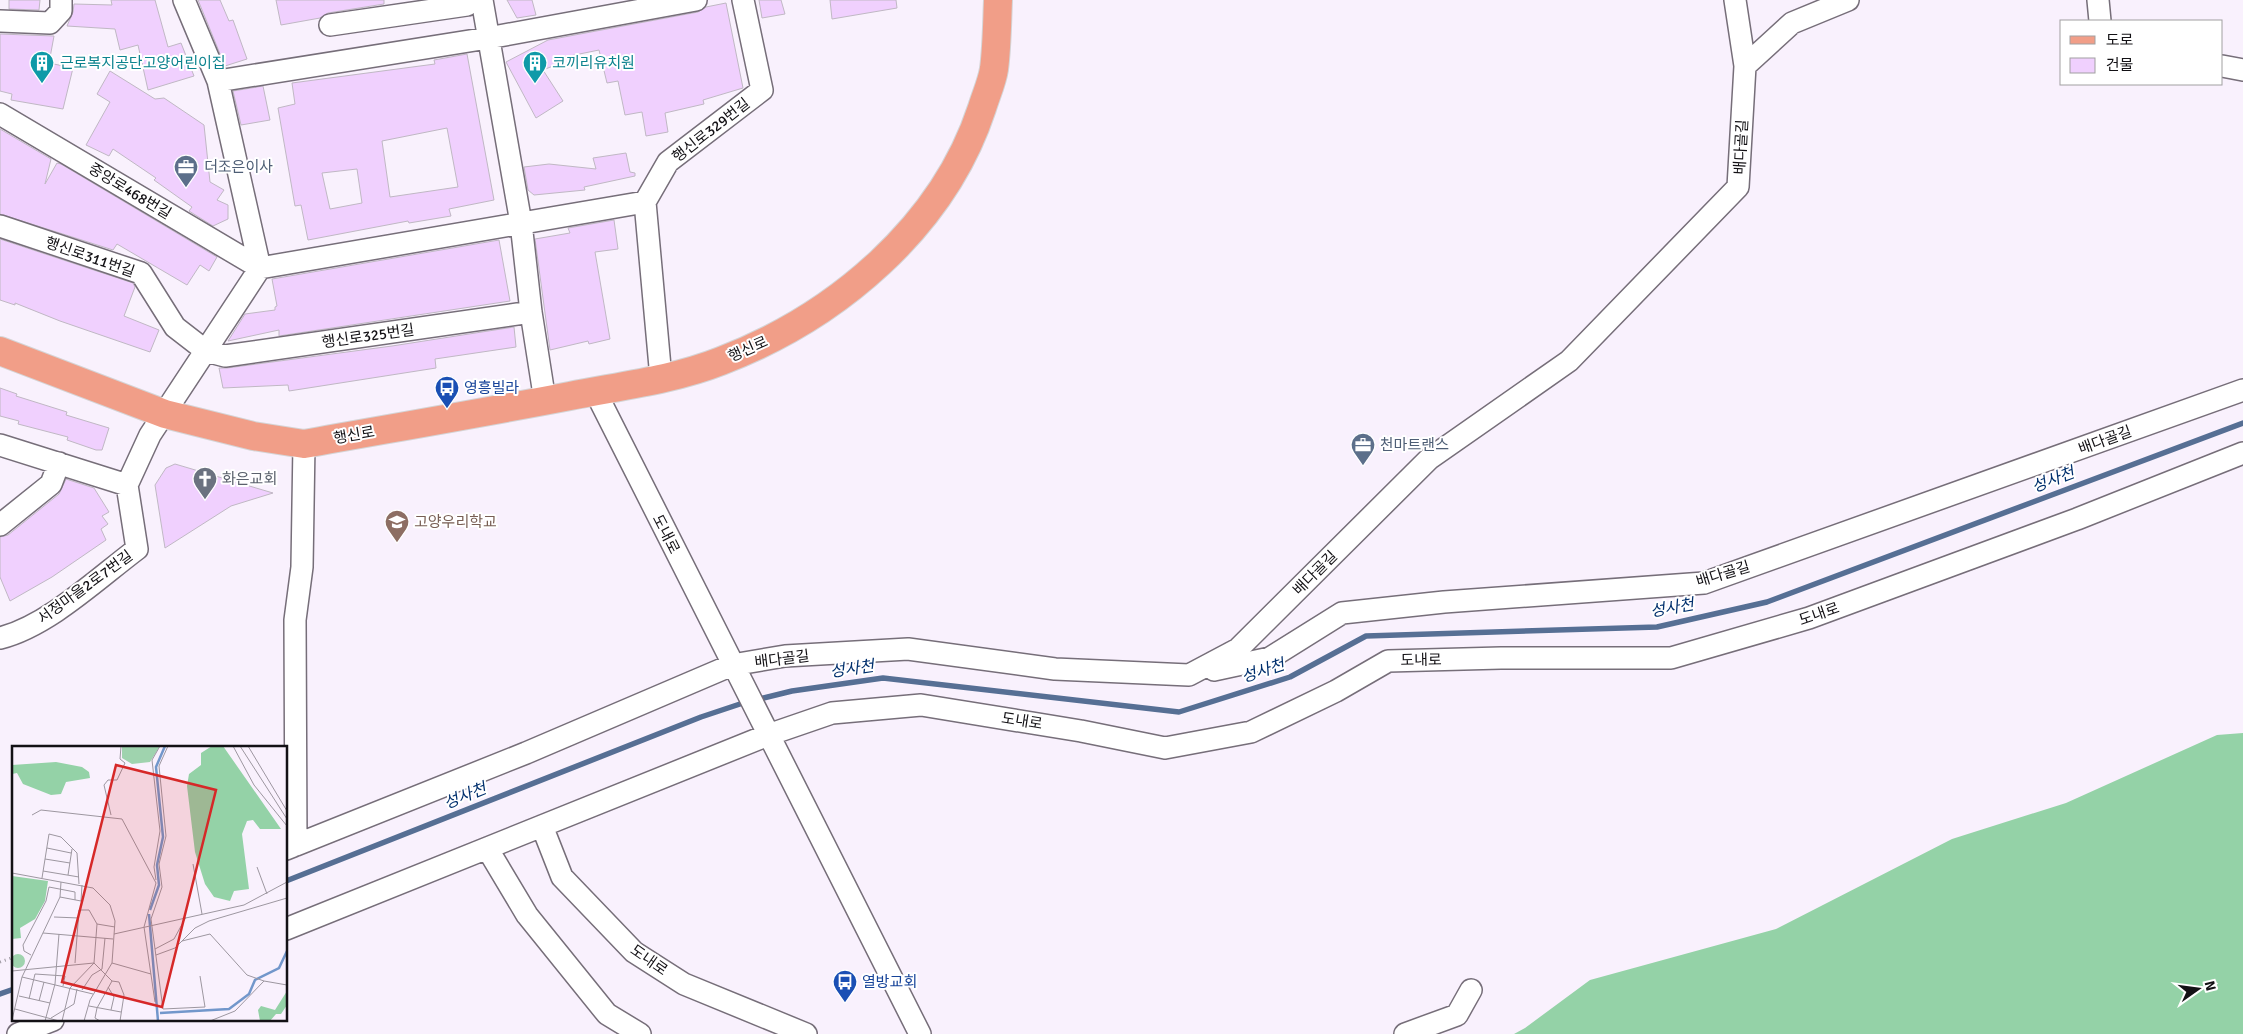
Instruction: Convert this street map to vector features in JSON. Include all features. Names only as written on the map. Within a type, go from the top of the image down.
[{"type":"main road","name":"행신로","points":[[0,351],[165,414],[253,436],[304,444],[545,401],[661,378],[720,362],[779,335],[825,306],[866,276],[909,232],[953,174],[972,136],[994,70],[998,0]]},
{"type":"street","points":[[0,21],[50,24],[61,12],[61,0]]},
{"type":"street","points":[[0,445],[128,484],[150,435],[260,268],[218,81],[184,0]]},
{"type":"street","points":[[330,25],[467,5],[466,0]]},
{"type":"street","points":[[482,0],[521,223],[531,312],[545,401]]},
{"type":"street","points":[[218,81],[488,38],[661,4],[696,0]]},
{"type":"street","name":"행신로329번길","points":[[645,202],[668,162],[762,90],[743,0]]},
{"type":"street","name":"배다골길","points":[[1189,675],[1238,649],[1429,459],[1569,360],[1738,187],[1745,66],[1735,0]]},
{"type":"street","points":[[1745,66],[1792,23],[1848,0]]},
{"type":"street","points":[[2098,0],[2100,20]]},
{"type":"street","points":[[2223,66],[2243,70]]},
{"type":"street","name":"중앙로468번길","points":[[0,114],[260,268]]},
{"type":"street","points":[[260,268],[645,202],[661,378]]},
{"type":"street","name":"행신로311번길","points":[[0,226],[141,273],[175,327],[206,351]]},
{"type":"street","name":"행신로325번길","points":[[206,351],[225,356],[531,312]]},
{"type":"street","name":"배다골길","points":[[291,847],[735,671],[785,656],[908,649],[1055,669],[1189,675],[1270,658],[1342,613],[1444,602],[1704,583],[2243,390]]},
{"type":"street","name":"도내로","points":[[595,391],[766,730]]},
{"type":"street","points":[[291,847],[295,620],[302,567],[304,444]]},
{"type":"street","name":"도내로","points":[[288,928],[542,826],[766,730],[832,713],[921,705],[1081,731],[1165,748],[1251,732],[1336,692],[1388,661],[1501,658],[1671,658],[1809,618],[2077,519],[2243,453]]},
{"type":"street","points":[[0,525],[51,484],[59,463]]},
{"type":"street","name":"서정마을2로7번길","points":[[0,638],[18,633],[47,617],[137,549],[128,484]]},
{"type":"street","points":[[766,730],[920,1034]]},
{"type":"street","name":"도내로","points":[[542,826],[562,877],[634,952],[684,984],[806,1034]]},
{"type":"street","points":[[487,848],[527,915],[608,1014],[640,1034]]},
{"type":"street","points":[[1405,1034],[1457,1015],[1471,990]]},
{"type":"street","points":[[18,1034],[48,1022]]},
{"type":"path","points":[[0,962],[12,957]]},
{"type":"green space","points":[[2243,733],[2243,1034],[1514,1034],[1590,980],[1776,929],[1952,839],[2066,803],[2217,735]]},
{"type":"building","points":[[9,0],[40,0],[39,10],[9,9]]},
{"type":"building","points":[[111,0],[155,0],[168,47],[181,43],[194,76],[148,90],[138,45],[120,50],[115,29],[67,26],[74,4],[112,5]]},
{"type":"building","points":[[198,0],[220,0],[229,21],[233,20],[247,59],[225,66]]},
{"type":"building","points":[[276,0],[384,0],[384,4],[328,13],[320,18],[281,25]]},
{"type":"building","points":[[507,0],[532,0],[536,15],[517,18]]},
{"type":"building","points":[[759,0],[781,0],[785,14],[762,18]]},
{"type":"building","points":[[830,0],[896,0],[897,8],[832,19]]},
{"type":"building","points":[[726,3],[743,88],[703,100],[704,104],[665,113],[668,132],[646,136],[642,112],[625,115],[618,81],[607,83],[599,50],[560,58],[563,62],[543,70],[563,101],[536,118],[506,62],[548,40],[698,12],[706,7]]},
{"type":"building","name":"근로복지공단고양어린이집","points":[[0,34],[54,36],[49,63],[73,68],[63,109],[11,100],[12,94],[0,91]]},
{"type":"building","points":[[467,54],[494,200],[449,209],[451,216],[409,223],[408,221],[308,240],[301,205],[295,206],[278,108],[295,104],[292,83],[435,64],[434,60]],"holes":[[[447,128],[458,187],[390,197],[382,141]],[[357,169],[362,203],[330,209],[322,173]]]},
{"type":"building","points":[[110,71],[155,99],[164,98],[204,125],[210,182],[224,190],[217,200],[228,205],[228,219],[213,226],[189,211],[192,207],[154,180],[156,178],[113,149],[109,156],[86,145],[110,102],[97,94]]},
{"type":"building","points":[[263,86],[270,120],[241,125],[233,91]]},
{"type":"building","points":[[0,129],[51,159],[45,184],[57,163],[61,164],[217,257],[209,271],[200,265],[187,285],[117,244],[113,250],[0,214]]},
{"type":"building","points":[[626,153],[630,172],[635,173],[635,176],[584,187],[585,190],[534,195],[528,190],[524,167],[549,164],[596,169],[593,158]]},
{"type":"building","points":[[614,220],[618,249],[595,252],[610,339],[589,344],[588,341],[550,350],[535,239],[570,233],[568,228]]},
{"type":"building","points":[[0,239],[133,283],[135,287],[124,316],[159,330],[150,352],[60,321],[15,303],[15,305],[0,300]]},
{"type":"building","points":[[499,240],[510,301],[279,336],[279,330],[228,341],[245,314],[275,310],[277,306],[272,279]]},
{"type":"building","points":[[514,327],[516,347],[435,359],[436,368],[289,391],[288,385],[223,388],[219,368],[392,346]]},
{"type":"building","points":[[0,388],[17,394],[16,396],[67,412],[66,415],[109,428],[102,450],[96,450],[67,440],[68,437],[18,424],[19,421],[0,416]]},
{"type":"building","name":"화은교회","points":[[175,464],[273,493],[231,506],[165,548],[155,485],[166,468]]},
{"type":"building","points":[[66,479],[94,488],[109,512],[102,516],[108,524],[101,529],[106,540],[52,577],[10,601],[0,577],[0,537],[8,535],[59,494]]},
{"type":"waterway","name":"성사천","points":[[755,700],[792,691],[883,678],[1179,712],[1290,677],[1366,636],[1657,627],[1767,602],[2243,423]]},
{"type":"waterway","name":"성사천","points":[[288,880],[701,717],[746,702]]},
{"type":"waterway","name":"성사천","points":[[0,994],[12,990]]},
{"type":"place","name":"근로복지공단고양어린이집","points":[[42,84]]},
{"type":"place","name":"코끼리유치원","points":[[535,84]]},
{"type":"place","name":"더조은이사","points":[[186,188]]},
{"type":"place","name":"영흥빌라","points":[[447,409]]},
{"type":"place","name":"천마트랜스","points":[[1363,466]]},
{"type":"place","name":"화은교회","points":[[205,500]]},
{"type":"place","name":"고양우리학교","points":[[397,543]]},
{"type":"place","name":"열방교회","points":[[845,1003]]}]
